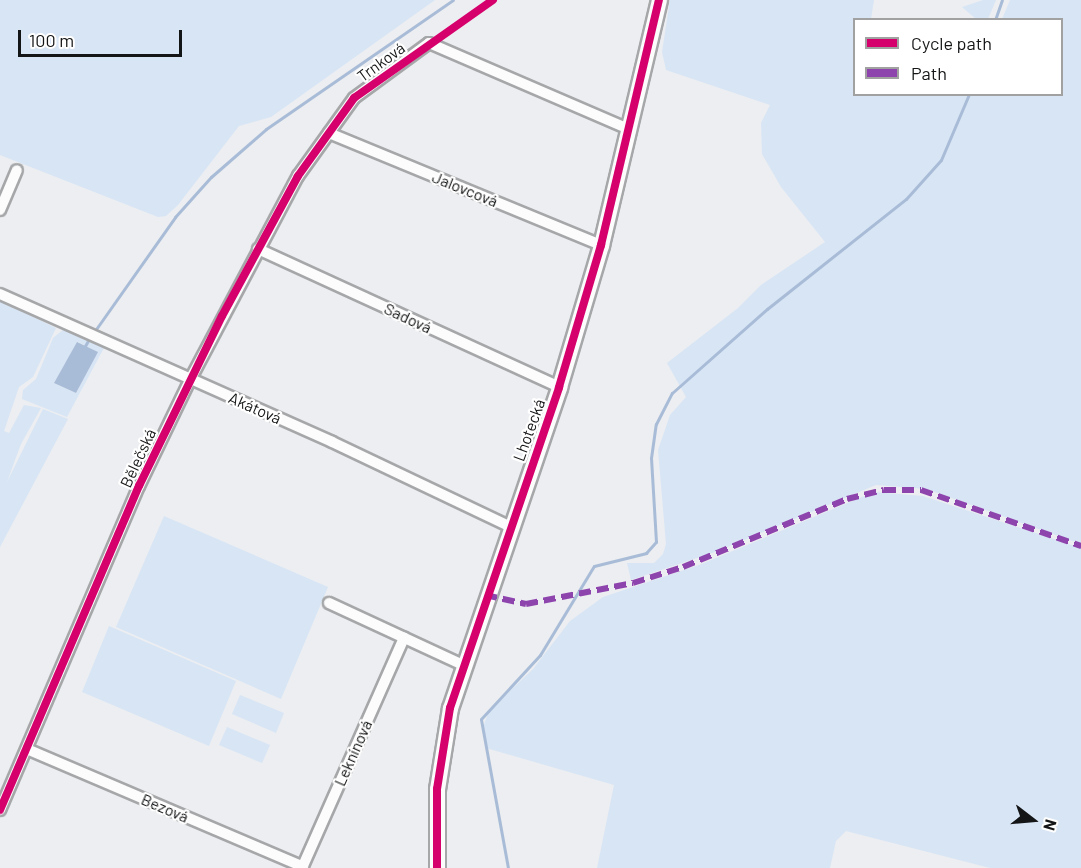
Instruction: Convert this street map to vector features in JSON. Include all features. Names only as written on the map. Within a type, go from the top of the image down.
[{"type":"street","name":"Lhotecká","points":[[437,868],[441,748],[462,664],[559,387],[601,245],[658,0]]},
{"type":"street","name":"Trnková","points":[[329,133],[354,98],[429,44],[629,129]]},
{"type":"street","name":"Jalovcová","points":[[329,133],[601,245]]},
{"type":"street","name":"Bělečská","points":[[0,810],[139,486],[191,378],[298,176],[329,133]]},
{"type":"street","points":[[0,210],[17,170]]},
{"type":"street","name":"Sadová","points":[[258,249],[559,387]]},
{"type":"street","name":"Akátová","points":[[0,294],[191,378],[509,526]]},
{"type":"street","points":[[329,603],[462,664]]},
{"type":"street","name":"Leknínová","points":[[302,868],[404,638]]},
{"type":"street","name":"Bezová","points":[[27,749],[302,868]]},
{"type":"shaded area","points":[[0,0],[435,0],[271,117],[239,126],[178,205],[166,216],[158,217],[0,155]]},
{"type":"shaded area","points":[[670,0],[874,0],[871,18],[853,18],[853,96],[1063,96],[1063,18],[1002,18],[1010,0],[1081,0],[1081,544],[926,489],[876,485],[718,551],[631,580],[627,563],[654,563],[663,554],[666,544],[658,450],[670,415],[686,397],[667,363],[738,308],[761,285],[825,242],[781,187],[762,154],[761,123],[770,105],[666,70],[662,52]]},
{"type":"shaded area","points":[[983,0],[996,0],[988,18],[975,18],[962,7]]},
{"type":"shaded area","points":[[0,301],[56,328],[33,377],[19,387],[4,431],[9,433],[24,405],[41,408],[21,444],[7,482],[43,409],[68,419],[0,547]]},
{"type":"shaded area","points":[[64,329],[105,346],[67,417],[22,399],[23,390],[36,379],[53,338]],"holes":[[[78,342],[97,352],[76,393],[54,383]]]},
{"type":"shaded area","points":[[874,492],[923,496],[1081,548],[1081,868],[990,868],[846,831],[836,841],[830,868],[597,868],[614,785],[486,748],[482,730],[489,711],[533,669],[570,621],[603,597],[699,565]]},
{"type":"shaded area","points":[[164,516],[328,587],[281,699],[116,627]]},
{"type":"shaded area","points":[[109,626],[236,681],[209,746],[82,692]]},
{"type":"shaded area","points":[[240,695],[284,713],[276,733],[232,714]]},
{"type":"shaded area","points":[[227,727],[270,745],[262,763],[219,745]]},
{"type":"water","points":[[77,342],[98,352],[76,393],[54,383]]},
{"type":"waterway","points":[[94,332],[175,217],[211,177],[266,129],[453,0]]},
{"type":"waterway","points":[[996,18],[1002,0]]},
{"type":"waterway","points":[[508,868],[481,719],[540,655],[594,566],[646,553],[656,542],[651,458],[656,424],[672,393],[767,309],[906,199],[941,160],[968,96]]},
{"type":"waterway","points":[[85,346],[90,337]]},
{"type":"marked path","points":[[485,595],[526,604],[633,583],[683,567],[847,499],[884,490],[921,490],[1081,546]]},
{"type":"cycle path","points":[[0,810],[139,486],[222,316],[298,176],[354,98],[493,0]]},
{"type":"cycle path","points":[[437,868],[437,789],[450,708],[559,387],[601,245],[659,0]]}]
